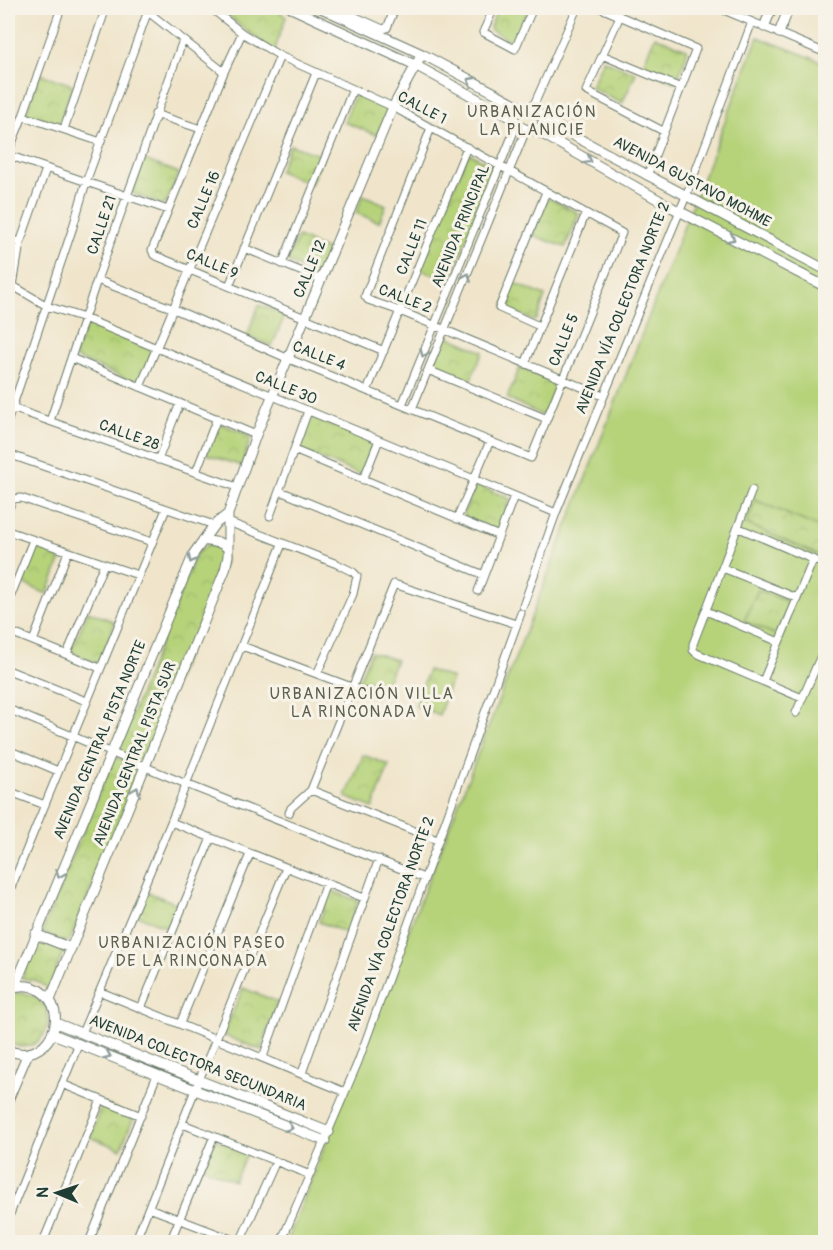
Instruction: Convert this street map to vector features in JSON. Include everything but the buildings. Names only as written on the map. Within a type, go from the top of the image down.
[{"type":"street","points":[[62,8],[8,154],[46,170],[168,210]]},
{"type":"street","points":[[64,129],[106,8]]},
{"type":"street","name":"CALLE 1","points":[[211,8],[242,33],[280,57],[393,107],[622,233]]},
{"type":"street","points":[[291,8],[415,65],[519,124],[537,131],[544,120]]},
{"type":"street","points":[[321,8],[422,54],[521,107],[532,109],[577,8]]},
{"type":"street","points":[[336,8],[344,9],[383,28],[387,28],[390,24],[395,8]]},
{"type":"street","points":[[494,8],[483,32],[515,49],[533,8]]},
{"type":"street","points":[[601,8],[696,49],[647,176]]},
{"type":"street","points":[[718,8],[825,53]]},
{"type":"street","points":[[764,27],[772,8]]},
{"type":"street","points":[[779,33],[789,8]]},
{"type":"street","points":[[8,420],[86,183],[148,9],[224,72]]},
{"type":"street","points":[[620,16],[586,91],[663,131]]},
{"type":"street","name":"AVENIDA VÍA COLECTORA NORTE 2","points":[[281,1242],[345,1092],[556,513],[686,196],[752,22]]},
{"type":"street","name":"CALLE 9","points":[[242,33],[152,250],[154,255],[384,351]]},
{"type":"street","name":"CALLE 21","points":[[50,421],[97,280],[183,40]]},
{"type":"street","points":[[415,65],[422,54]]},
{"type":"street","points":[[602,55],[681,88]]},
{"type":"street","name":"CALLE 16","points":[[140,387],[280,57]]},
{"type":"street","name":"CALLE 12","points":[[228,518],[256,435],[393,107],[415,65]]},
{"type":"street","points":[[229,286],[316,73]]},
{"type":"street","points":[[282,264],[353,89]]},
{"type":"street","points":[[519,124],[517,110],[521,107]]},
{"type":"street","name":"AVENIDA GUSTAVO MOHME","points":[[532,109],[544,120],[825,270]]},
{"type":"street","points":[[155,114],[201,129]]},
{"type":"street","points":[[23,116],[101,142]]},
{"type":"street","name":"AVENIDA PRINCIPAL","points":[[402,405],[519,124]]},
{"type":"street","name":"AVENIDA PRINCIPAL","points":[[412,409],[509,171],[519,124]]},
{"type":"street","name":"CALLE 2","points":[[431,128],[364,296],[368,300],[400,311],[603,396]]},
{"type":"street","name":"AVENIDA GUSTAVO MOHME","points":[[537,131],[680,211],[825,287]]},
{"type":"street","name":"CALLE 11","points":[[367,391],[467,147]]},
{"type":"street","points":[[8,302],[20,243],[46,170]]},
{"type":"street","points":[[539,326],[499,308],[546,192]]},
{"type":"street","points":[[525,364],[586,213]]},
{"type":"street","name":"CALLE 5","points":[[531,458],[622,233]]},
{"type":"street","points":[[8,237],[20,243]]},
{"type":"street","points":[[244,248],[322,280]]},
{"type":"street","name":"CALLE 4","points":[[97,280],[174,309],[531,458]]},
{"type":"street","name":"CALLE 30","points":[[10,284],[47,306],[84,318],[556,513]]},
{"type":"street","points":[[71,358],[256,435]]},
{"type":"street","points":[[428,370],[547,419]]},
{"type":"street","points":[[158,460],[180,403]]},
{"type":"street","name":"CALLE 28","points":[[12,408],[237,487]]},
{"type":"street","points":[[270,516],[308,411]]},
{"type":"street","points":[[196,472],[217,418]]},
{"type":"street","points":[[363,480],[379,440]]},
{"type":"street","points":[[456,519],[490,441]]},
{"type":"street","points":[[294,450],[499,536]]},
{"type":"street","points":[[8,454],[214,525]]},
{"type":"street","points":[[752,489],[693,644],[694,652],[802,698]]},
{"type":"street","points":[[280,491],[484,575]]},
{"type":"street","points":[[478,591],[514,496]]},
{"type":"street","points":[[8,510],[13,499],[19,497],[152,542]]},
{"type":"street","points":[[8,895],[166,509]]},
{"type":"street","points":[[228,518],[282,544],[338,564],[357,576],[353,594],[317,674]]},
{"type":"street","name":"AVENIDA CENTRAL PISTA NORTE","points":[[11,988],[194,553],[214,525],[228,518]]},
{"type":"street","name":"AVENIDA CENTRAL PISTA SUR","points":[[50,1000],[225,570],[228,518]]},
{"type":"street","points":[[739,528],[825,565]]},
{"type":"street","points":[[8,531],[138,575]]},
{"type":"street","points":[[8,603],[33,540]]},
{"type":"street","points":[[202,540],[220,543],[228,548]]},
{"type":"street","points":[[82,1033],[171,822],[282,544]]},
{"type":"street","points":[[33,641],[68,552]]},
{"type":"street","points":[[763,681],[813,560]]},
{"type":"street","points":[[67,654],[104,564]]},
{"type":"street","points":[[723,568],[797,598]]},
{"type":"street","points":[[289,813],[291,808],[311,790],[394,585],[516,624]]},
{"type":"street","points":[[706,611],[779,642]]},
{"type":"street","points":[[8,631],[100,668]]},
{"type":"street","points":[[796,713],[825,644]]},
{"type":"street","points":[[242,646],[381,698]]},
{"type":"street","points":[[8,670],[86,701]]},
{"type":"street","points":[[8,709],[186,784],[424,878]]},
{"type":"street","points":[[8,750],[58,771]]},
{"type":"street","points":[[311,790],[437,840]]},
{"type":"street","points":[[8,791],[45,805]]},
{"type":"street","points":[[171,822],[364,898]]},
{"type":"street","points":[[141,1008],[211,838]]},
{"type":"street","points":[[180,1024],[250,854]]},
{"type":"street","points":[[302,1073],[378,859]]},
{"type":"street","points":[[135,1242],[286,868]]},
{"type":"street","points":[[263,1057],[326,883]]},
{"type":"street","points":[[35,934],[71,948]]},
{"type":"street","points":[[8,1050],[28,1053],[43,1047],[53,1034],[56,1023],[56,1015],[50,1000],[35,988],[25,985],[11,988]]},
{"type":"street","points":[[101,992],[345,1092]]},
{"type":"street","name":"AVENIDA COLECTORA SECUNDARIA","points":[[56,1023],[199,1080],[327,1136]]},
{"type":"street","name":"AVENIDA COLECTORA SECUNDARIA","points":[[53,1034],[195,1090],[327,1136]]},
{"type":"street","points":[[8,1220],[79,1043]]},
{"type":"street","points":[[8,1097],[28,1053]]},
{"type":"street","points":[[89,1242],[157,1075]]},
{"type":"street","points":[[62,1084],[141,1116]]},
{"type":"street","points":[[43,1242],[101,1100]]},
{"type":"street","points":[[183,1124],[310,1175]]},
{"type":"street","points":[[170,1242],[214,1137]]},
{"type":"street","points":[[149,1208],[240,1242],[276,1161]]},
{"type":"green space","points":[[218,8],[274,8],[286,17],[274,52]]},
{"type":"green space","points":[[498,8],[529,8],[515,40],[511,41],[491,30],[490,27]]},
{"type":"green space","points":[[655,36],[686,49],[687,54],[677,81],[673,82],[642,67]]},
{"type":"green space","points":[[758,37],[825,63],[825,1242],[287,1242]]},
{"type":"green space","points":[[603,60],[636,73],[622,104],[591,87]]},
{"type":"green space","points":[[40,74],[73,85],[59,124],[28,116],[26,113]]},
{"type":"green space","points":[[355,94],[389,108],[377,135],[344,122]]},
{"type":"green space","points":[[290,145],[323,156],[311,184],[279,171]]},
{"type":"green space","points":[[471,154],[496,168],[449,281],[420,269],[467,155]]},
{"type":"green space","points":[[142,159],[179,173],[163,205],[132,193]]},
{"type":"green space","points":[[363,195],[386,205],[379,222],[356,213]]},
{"type":"green space","points":[[550,198],[578,213],[565,247],[532,235],[547,199]]},
{"type":"green space","points":[[298,237],[330,251],[319,275],[316,276],[287,262]]},
{"type":"green space","points":[[512,282],[545,296],[537,319],[534,321],[504,307]]},
{"type":"green space","points":[[259,305],[285,315],[272,346],[247,336]]},
{"type":"green space","points":[[87,324],[152,350],[140,382],[136,383],[76,358],[75,354]]},
{"type":"green space","points":[[447,336],[483,352],[469,383],[432,366],[444,337]]},
{"type":"green space","points":[[520,367],[557,382],[545,413],[541,415],[507,398]]},
{"type":"green space","points":[[312,417],[372,441],[363,472],[359,474],[299,448]]},
{"type":"green space","points":[[221,424],[251,436],[242,466],[206,454],[218,425]]},
{"type":"green space","points":[[476,485],[510,500],[498,530],[495,531],[463,514]]},
{"type":"green space","points":[[755,500],[825,530],[825,558],[747,524]]},
{"type":"green space","points":[[209,544],[220,545],[225,561],[144,759],[120,752],[118,749],[196,554]]},
{"type":"green space","points":[[35,546],[63,554],[47,594],[20,582]]},
{"type":"green space","points":[[758,590],[791,603],[776,635],[744,621]]},
{"type":"green space","points":[[88,611],[115,622],[100,662],[96,663],[71,651]]},
{"type":"green space","points":[[371,652],[396,660],[382,694],[357,685]]},
{"type":"green space","points":[[428,670],[452,678],[439,715],[416,706]]},
{"type":"green space","points":[[363,755],[389,765],[373,808],[346,797]]},
{"type":"green space","points":[[114,756],[137,766],[139,772],[70,940],[65,942],[42,932]]},
{"type":"green space","points":[[331,890],[358,901],[347,933],[319,922]]},
{"type":"green space","points":[[147,892],[178,904],[168,928],[137,915]]},
{"type":"green space","points":[[39,939],[64,950],[49,989],[36,981],[22,978]]},
{"type":"green space","points":[[243,988],[278,1002],[261,1050],[223,1035]]},
{"type":"green space","points":[[16,993],[33,996],[43,1003],[48,1014],[47,1026],[42,1037],[34,1044],[22,1047],[8,1042],[8,997]]},
{"type":"green space","points":[[102,1103],[134,1117],[121,1149],[90,1137]]},
{"type":"green space","points":[[215,1139],[248,1152],[234,1181],[203,1167]]},
{"type":"district","name":"URBANIZACIÓN LA PLANICIE","points":[[532,121]]},
{"type":"district","name":"URBANIZACIÓN VILLA LA RINCONADA V","points":[[362,703]]},
{"type":"district","name":"URBANIZACIÓN PASEO DE LA RINCONADA","points":[[192,952]]}]
